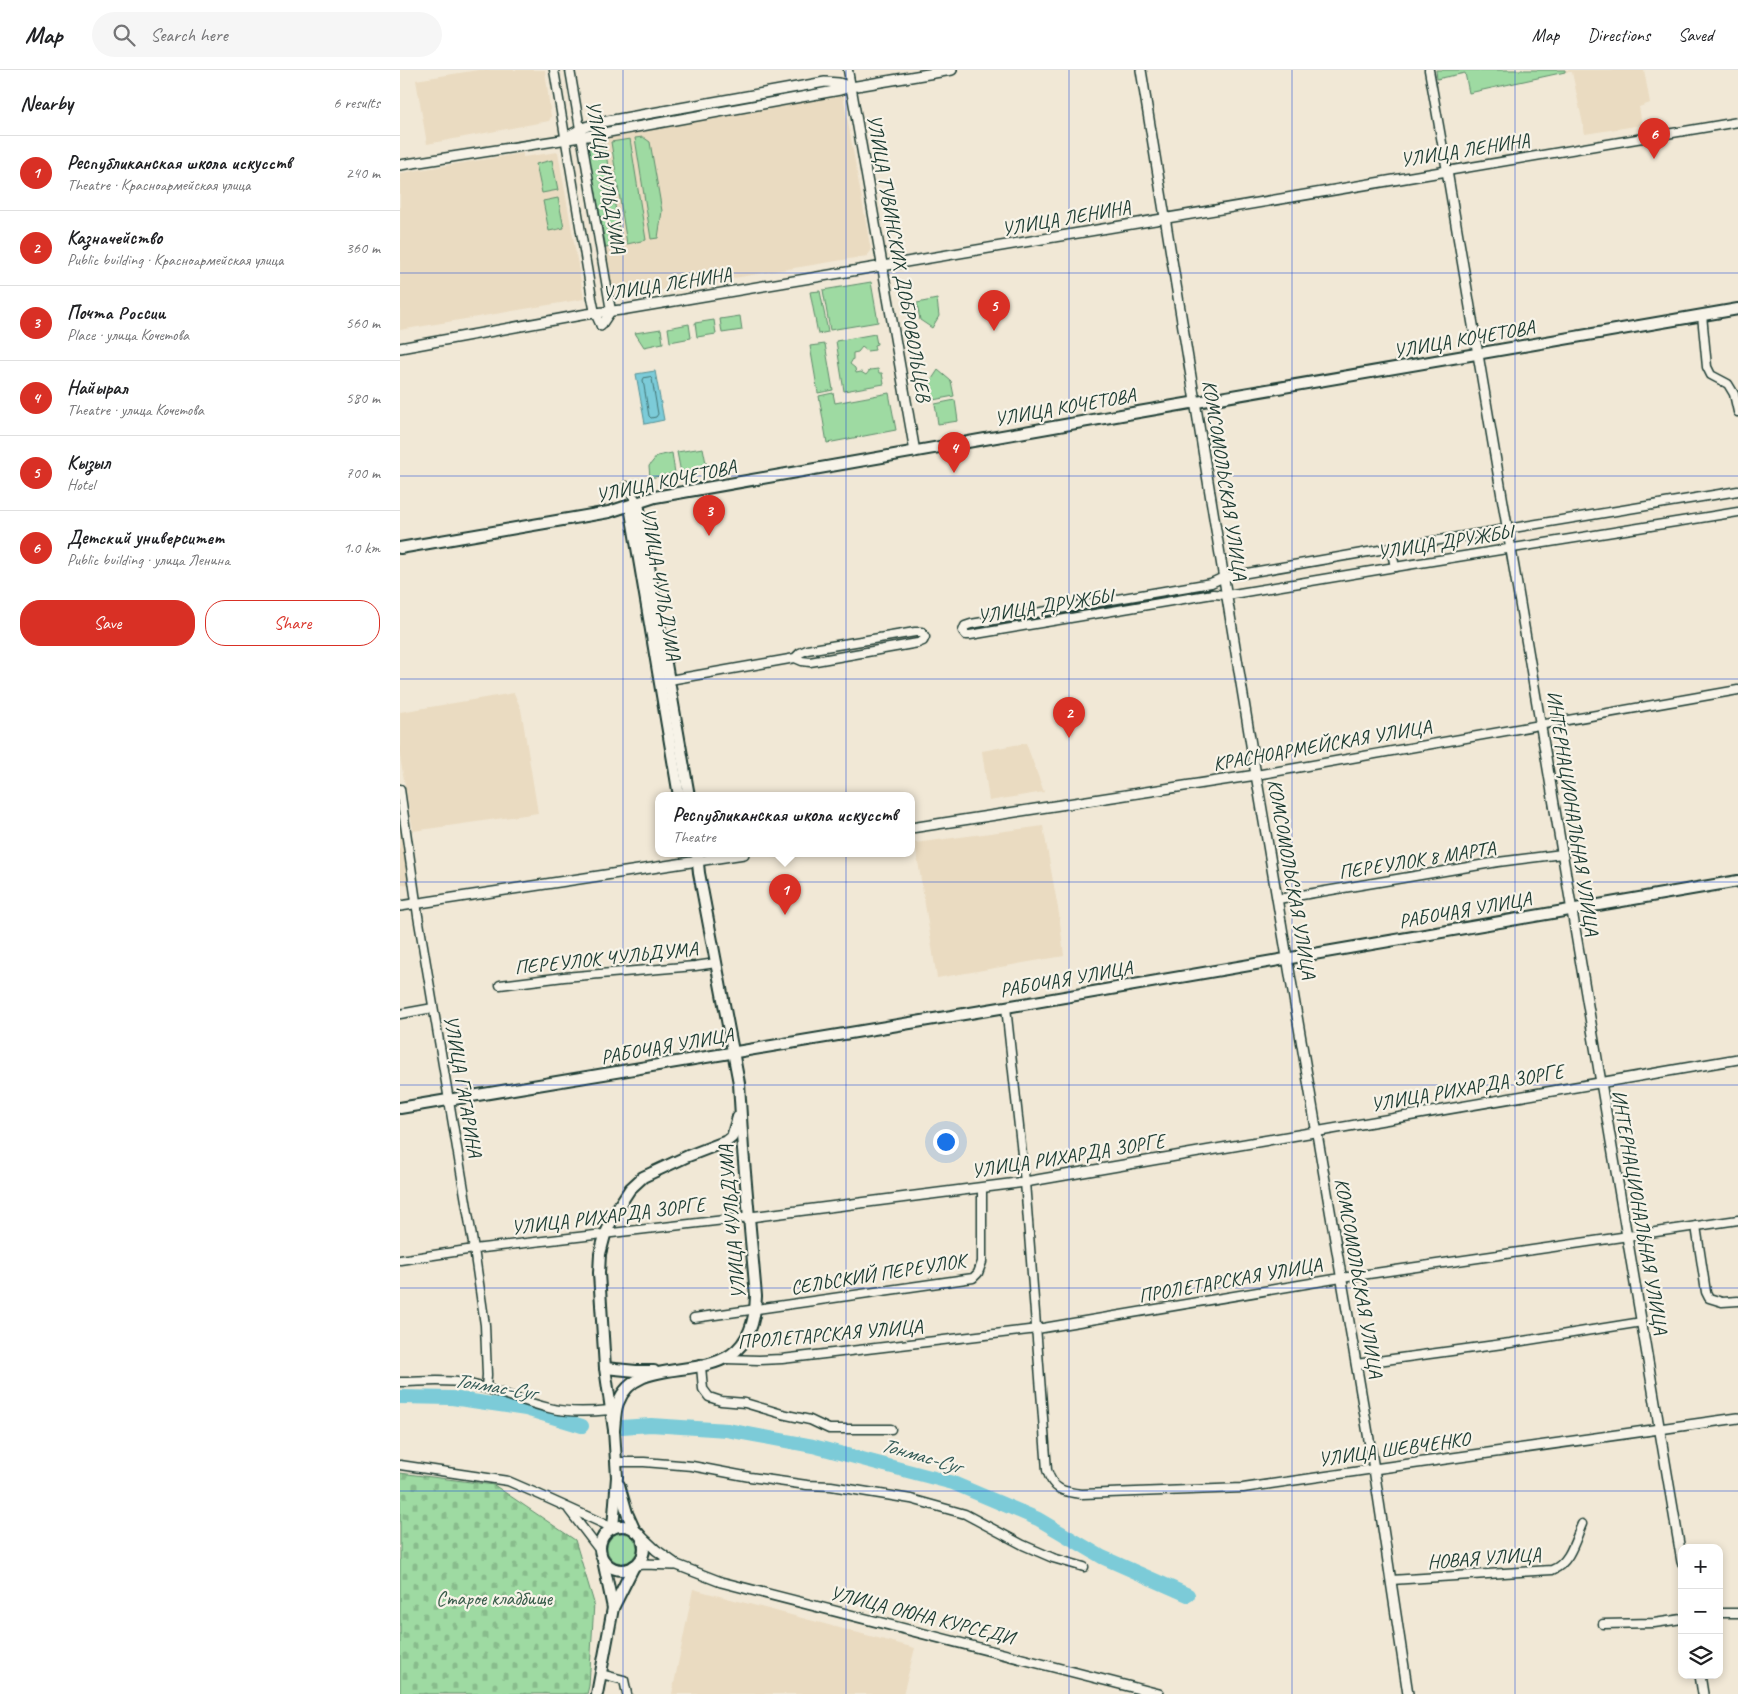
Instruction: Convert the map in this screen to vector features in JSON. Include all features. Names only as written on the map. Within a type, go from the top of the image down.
[{"type":"main road","name":"УЛИЦА КОЧЕТОВА","points":[[400,548],[609,512],[655,497],[1738,309]]},
{"type":"main road","name":"УЛИЦА ЧУЛЬДУМА","points":[[634,504],[665,681],[688,792]]},
{"type":"main road","name":"УЛИЦА ЧУЛЬДУМА","points":[[665,681],[679,792]]},
{"type":"main road","name":"УЛИЦА ЧУЛЬДУМА","points":[[614,1430],[617,1404],[621,1395],[628,1388],[647,1376],[671,1370],[701,1366],[726,1359],[747,1338],[756,1309],[740,1104],[733,1052],[696,857]]},
{"type":"main road","name":"РАБОЧАЯ УЛИЦА","points":[[400,1108],[1006,1007],[1738,880]]},
{"type":"main road","name":"УЛИЦА ЧУЛЬДУМА","points":[[613,1528],[617,1477],[614,1430],[605,1368],[599,1273],[600,1254],[605,1235],[616,1208],[630,1189],[643,1177],[688,1156],[727,1141],[732,1137],[740,1104]]},
{"type":"main road","points":[[727,1141],[738,1145],[743,1150]]},
{"type":"main road","points":[[605,1368],[636,1371],[671,1370]]},
{"type":"main road","name":"УЛИЦА ЧУЛЬДУМА","points":[[617,1477],[627,1512],[638,1533]]},
{"type":"main road","points":[[597,1694],[613,1608],[640,1560],[644,1548],[638,1533],[625,1526],[613,1528],[605,1534],[602,1540],[602,1555],[613,1608]]},
{"type":"main road","points":[[602,1555],[608,1564],[614,1568],[622,1570],[635,1566]]},
{"type":"street","name":"УЛИЦА ЧУЛЬДУМА","points":[[554,70],[595,313]]},
{"type":"street","name":"УЛИЦА ЧУЛЬДУМА","points":[[570,70],[611,311]]},
{"type":"street","name":"УЛИЦА ТУВИНСКИХ ДОБРОВОЛЬЦЕВ","points":[[848,70],[915,452]]},
{"type":"street","points":[[400,165],[565,138],[581,133],[602,122],[825,82],[839,83],[851,87],[952,70]]},
{"type":"street","name":"КОМСОМОЛЬСКАЯ УЛИЦА","points":[[1141,70],[1226,595],[1374,1469],[1408,1694]]},
{"type":"street","name":"ИНТЕРНАЦИОНАЛЬНАЯ УЛИЦА","points":[[1429,70],[1679,1544]]},
{"type":"street","name":"УЛИЦА ЛЕНИНА","points":[[400,348],[595,313],[1738,122]]},
{"type":"street","points":[[595,313],[601,326],[611,311]]},
{"type":"street","points":[[1702,315],[1707,367],[1712,375],[1728,384],[1734,394],[1738,412]]},
{"type":"street","name":"УЛИЦА ДРУЖБЫ","points":[[1738,491],[1224,577],[1211,583],[968,624],[963,631],[966,635],[970,635],[1213,594],[1226,595],[1738,512]]},
{"type":"street","points":[[1391,548],[1395,567]]},
{"type":"street","points":[[1039,613],[1041,623]]},
{"type":"street","points":[[665,681],[795,658],[810,662],[918,643],[923,641],[925,637],[922,632],[915,632],[807,650],[795,658]]},
{"type":"street","name":"КРАСНОАРМЕЙСКАЯ УЛИЦА","points":[[915,827],[1256,775],[1738,690]]},
{"type":"street","name":"УЛИЦА ГАГАРИНА","points":[[400,790],[433,1008],[474,1249],[486,1334],[488,1375],[486,1388]]},
{"type":"street","name":"ПЕРЕУЛОК 8 МАРТА","points":[[1278,899],[1489,864],[1562,854]]},
{"type":"street","points":[[400,906],[690,857]]},
{"type":"street","name":"ПЕРЕУЛОК ЧУЛЬДУМА","points":[[500,985],[716,963]]},
{"type":"street","points":[[1006,1007],[1025,1182],[1037,1329]]},
{"type":"street","points":[[400,1014],[433,1008]]},
{"type":"street","name":"УЛИЦА РИХАРДА ЗОРГЕ","points":[[400,1260],[474,1249],[605,1235],[1025,1182],[1738,1059]]},
{"type":"street","name":"СЕЛЬСКИЙ ПЕРЕУЛОК","points":[[694,1318],[972,1278],[978,1273],[982,1262],[982,1188]]},
{"type":"street","name":"ПРОЛЕТАРСКАЯ УЛИЦА","points":[[726,1359],[759,1360],[782,1358],[1037,1329],[1341,1278],[1738,1220]]},
{"type":"street","points":[[1696,1226],[1706,1292],[1709,1298],[1722,1302],[1738,1301]]},
{"type":"street","points":[[1356,1364],[1510,1343],[1642,1322]]},
{"type":"street","name":"УЛИЦА ШЕВЧЕНКО","points":[[1037,1329],[1047,1470],[1050,1479],[1055,1485],[1070,1493],[1243,1488],[1738,1418]]},
{"type":"street","points":[[701,1366],[703,1389],[709,1397],[715,1399],[745,1403],[810,1420],[828,1429],[891,1429]]},
{"type":"street","points":[[400,1382],[464,1383],[486,1388],[551,1409],[591,1412],[610,1410]]},
{"type":"street","points":[[616,1462],[692,1466],[750,1477],[807,1485],[831,1486],[911,1499],[965,1514],[1023,1545],[1053,1558],[1084,1567]]},
{"type":"street","points":[[400,1465],[508,1481],[613,1528]]},
{"type":"street","points":[[568,1508],[602,1555]]},
{"type":"street","name":"НОВАЯ УЛИЦА","points":[[1391,1580],[1552,1570],[1559,1567],[1568,1558],[1582,1524]]},
{"type":"street","name":"УЛИЦА ОЮНА КУРСЕДИ","points":[[638,1533],[656,1550],[677,1565],[721,1582],[1159,1694]]},
{"type":"street","name":"УЛИЦА ОЮНА КУРСЕДИ","points":[[635,1566],[653,1564],[677,1565]]},
{"type":"street","points":[[1723,1613],[1738,1613]]},
{"type":"street","points":[[1603,1624],[1654,1623],[1678,1620]]},
{"type":"street","points":[[601,1674],[624,1680],[627,1694]]},
{"type":"street","points":[[1701,1679],[1704,1694]]},
{"type":"shaded area","points":[[478,70],[545,70],[551,117],[549,121],[427,144],[416,80]]},
{"type":"shaded area","points":[[1565,70],[1644,70],[1650,103],[1639,107],[1642,125],[1585,134],[1572,72],[1565,72]]},
{"type":"shaded area","points":[[842,89],[871,251],[867,256],[619,297],[611,293],[580,139]]},
{"type":"shaded area","points":[[558,152],[584,299],[400,330],[400,173],[523,153],[523,157]]},
{"type":"shaded area","points":[[514,693],[521,709],[538,813],[413,831],[400,757],[400,712]]},
{"type":"shaded area","points":[[1026,743],[1044,792],[989,801],[982,751]]},
{"type":"shaded area","points":[[400,821],[410,884],[400,885]]},
{"type":"shaded area","points":[[1043,826],[1059,914],[1064,956],[937,978],[915,843]]},
{"type":"shaded area","points":[[693,1589],[915,1648],[903,1694],[672,1694]]},
{"type":"green space","points":[[1436,70],[1565,70],[1565,72],[1469,93],[1465,73],[1437,79]]},
{"type":"green space","points":[[643,137],[650,142],[662,211],[658,238],[651,239],[635,138]]},
{"type":"green space","points":[[630,139],[646,240],[627,244],[611,142]]},
{"type":"green space","points":[[604,143],[622,245],[606,248],[587,146]]},
{"type":"green space","points":[[552,160],[558,190],[542,193],[536,164]]},
{"type":"green space","points":[[558,198],[564,228],[549,231],[543,201]]},
{"type":"green space","points":[[871,282],[878,322],[830,330],[823,290]]},
{"type":"green space","points":[[820,291],[828,332],[818,334],[810,292]]},
{"type":"green space","points":[[937,299],[939,316],[932,328],[920,320],[917,303]]},
{"type":"green space","points":[[740,316],[742,330],[722,333],[720,319]]},
{"type":"green space","points":[[714,320],[716,334],[697,337],[695,323]]},
{"type":"green space","points":[[689,324],[691,338],[670,342],[668,328]]},
{"type":"green space","points":[[661,329],[663,343],[644,347],[635,333]]},
{"type":"green space","points":[[875,334],[877,344],[874,345],[875,350],[867,351],[862,347],[858,352],[853,353],[853,359],[850,364],[855,368],[856,373],[861,372],[866,375],[870,370],[878,369],[879,373],[882,373],[884,384],[844,391],[836,341]]},
{"type":"green space","points":[[825,344],[833,390],[818,393],[810,346]]},
{"type":"green space","points":[[938,370],[951,381],[954,396],[933,400],[930,382]]},
{"type":"green space","points":[[833,393],[835,403],[889,393],[896,430],[827,443],[819,396]]},
{"type":"green space","points":[[955,400],[958,421],[938,424],[935,404]]},
{"type":"green space","points":[[703,448],[707,468],[681,473],[677,452]]},
{"type":"green space","points":[[672,453],[675,473],[650,478],[649,466],[657,456]]},
{"type":"green space","name":"Старое кладбище","points":[[400,1473],[494,1485],[575,1540],[594,1603],[587,1694],[400,1694]]},
{"type":"green space","points":[[622,1533],[633,1537],[637,1548],[633,1559],[622,1563],[611,1559],[607,1548],[611,1537]]},
{"type":"water","points":[[655,371],[664,420],[645,424],[636,374]]},
{"type":"waterway","name":"Тонмас-Суг","points":[[400,1397],[452,1398],[526,1409],[582,1426]]},
{"type":"waterway","name":"Тонмас-Суг","points":[[622,1427],[651,1425],[727,1430],[813,1446],[953,1483],[1038,1519],[1102,1557],[1188,1595]]},
{"type":"place","name":"Детский университет","points":[[1654,159]]},
{"type":"place","name":"Кызыл","points":[[994,331]]},
{"type":"place","name":"Найырал","points":[[954,473]]},
{"type":"place","name":"Почта России","points":[[709,536]]},
{"type":"place","name":"Казначейство","points":[[1069,738]]},
{"type":"place","name":"Республиканская школа искусств","points":[[785,915]]}]
